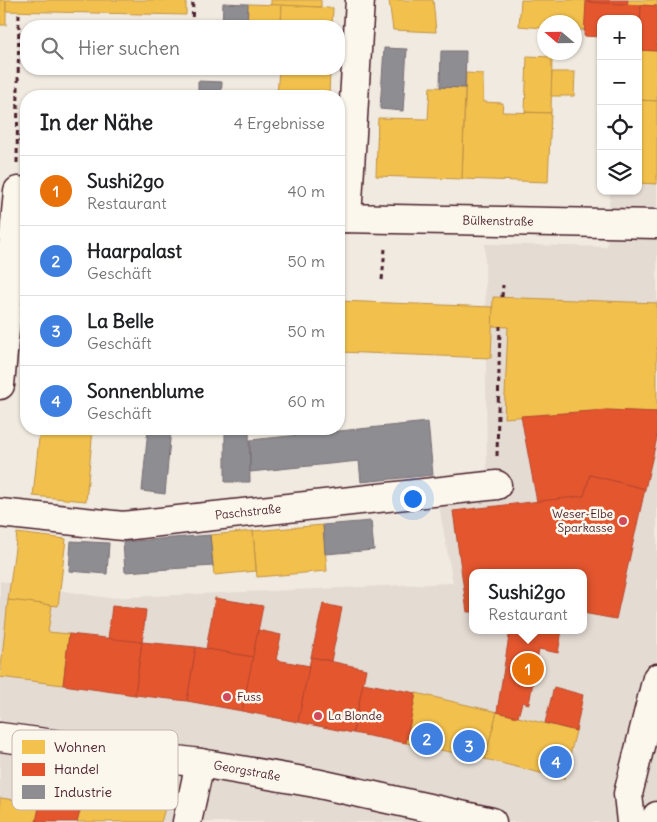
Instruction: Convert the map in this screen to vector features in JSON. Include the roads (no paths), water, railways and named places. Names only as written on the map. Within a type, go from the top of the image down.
[{"type":"street","points":[[345,192],[360,0]]},
{"type":"street","points":[[0,386],[15,190]]},
{"type":"street","name":"Bülkenstraße","points":[[345,218],[657,224]]},
{"type":"street","name":"Paschstraße","points":[[0,513],[123,526],[496,485]]},
{"type":"street","points":[[631,822],[628,794],[657,678]]},
{"type":"street","name":"Georgstraße","points":[[178,760],[315,783],[479,821]]},
{"type":"street","points":[[187,822],[200,763]]},
{"type":"street","points":[[654,822],[657,816]]},
{"type":"place","name":"Weser-Elbe Sparkasse","points":[[623,521]]},
{"type":"place","name":"Sushi2go","points":[[528,669]]},
{"type":"place","name":"Fuss","points":[[227,697]]},
{"type":"place","name":"La Blonde","points":[[318,716]]},
{"type":"place","name":"Haarpalast","points":[[427,739]]},
{"type":"place","name":"La Belle","points":[[469,746]]},
{"type":"place","name":"Sonnenblume","points":[[556,762]]}]
